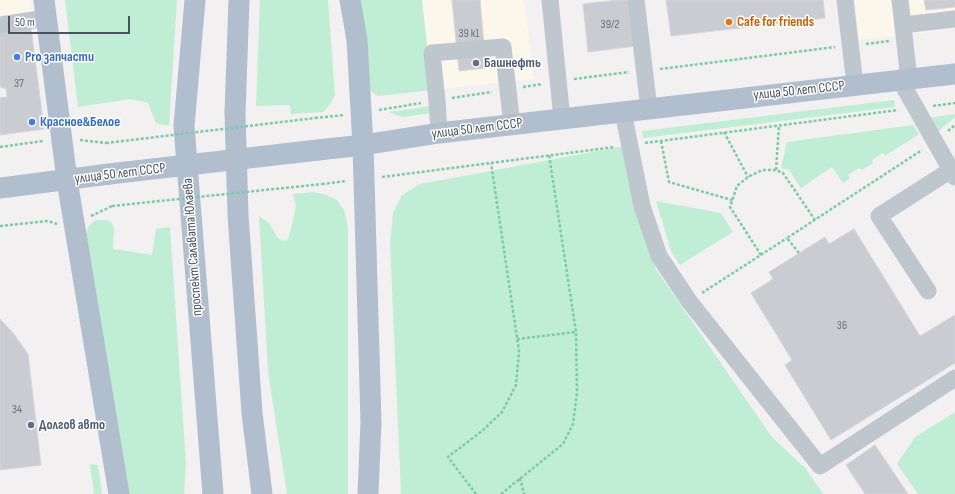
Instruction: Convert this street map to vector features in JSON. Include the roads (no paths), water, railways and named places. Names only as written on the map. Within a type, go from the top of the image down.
[{"type":"main road","name":"проспект Салавата Юлаева","points":[[195,0],[184,126],[212,484]]},
{"type":"main road","points":[[239,0],[236,113],[238,214],[252,413],[262,494]]},
{"type":"main road","points":[[350,0],[357,40],[363,145],[371,422],[368,494]]},
{"type":"main road","points":[[45,9],[67,180],[119,494]]},
{"type":"main road","name":"улица 50 лет СССР","points":[[0,188],[363,145],[439,133],[955,74]]},
{"type":"main road","points":[[201,494],[212,484]]},
{"type":"lane","points":[[550,0],[562,119]]},
{"type":"lane","points":[[636,0],[649,108]]},
{"type":"lane","points":[[845,0],[855,85]]},
{"type":"lane","points":[[900,0],[904,32],[905,80],[954,173],[879,216],[928,291]]},
{"type":"lane","points":[[0,25],[45,9]]},
{"type":"lane","points":[[904,32],[955,18]]},
{"type":"lane","points":[[439,133],[432,53],[503,47],[512,125]]},
{"type":"lane","points":[[623,112],[642,206],[659,256],[689,301],[820,466],[955,378]]},
{"type":"place","name":"Cafe for friends","points":[[729,22]]},
{"type":"place","name":"Pro запчасти","points":[[17,57]]},
{"type":"place","name":"Башнефть","points":[[476,63]]},
{"type":"place","name":"Красное&Белое","points":[[32,122]]},
{"type":"place","name":"Долгов авто","points":[[31,425]]}]
